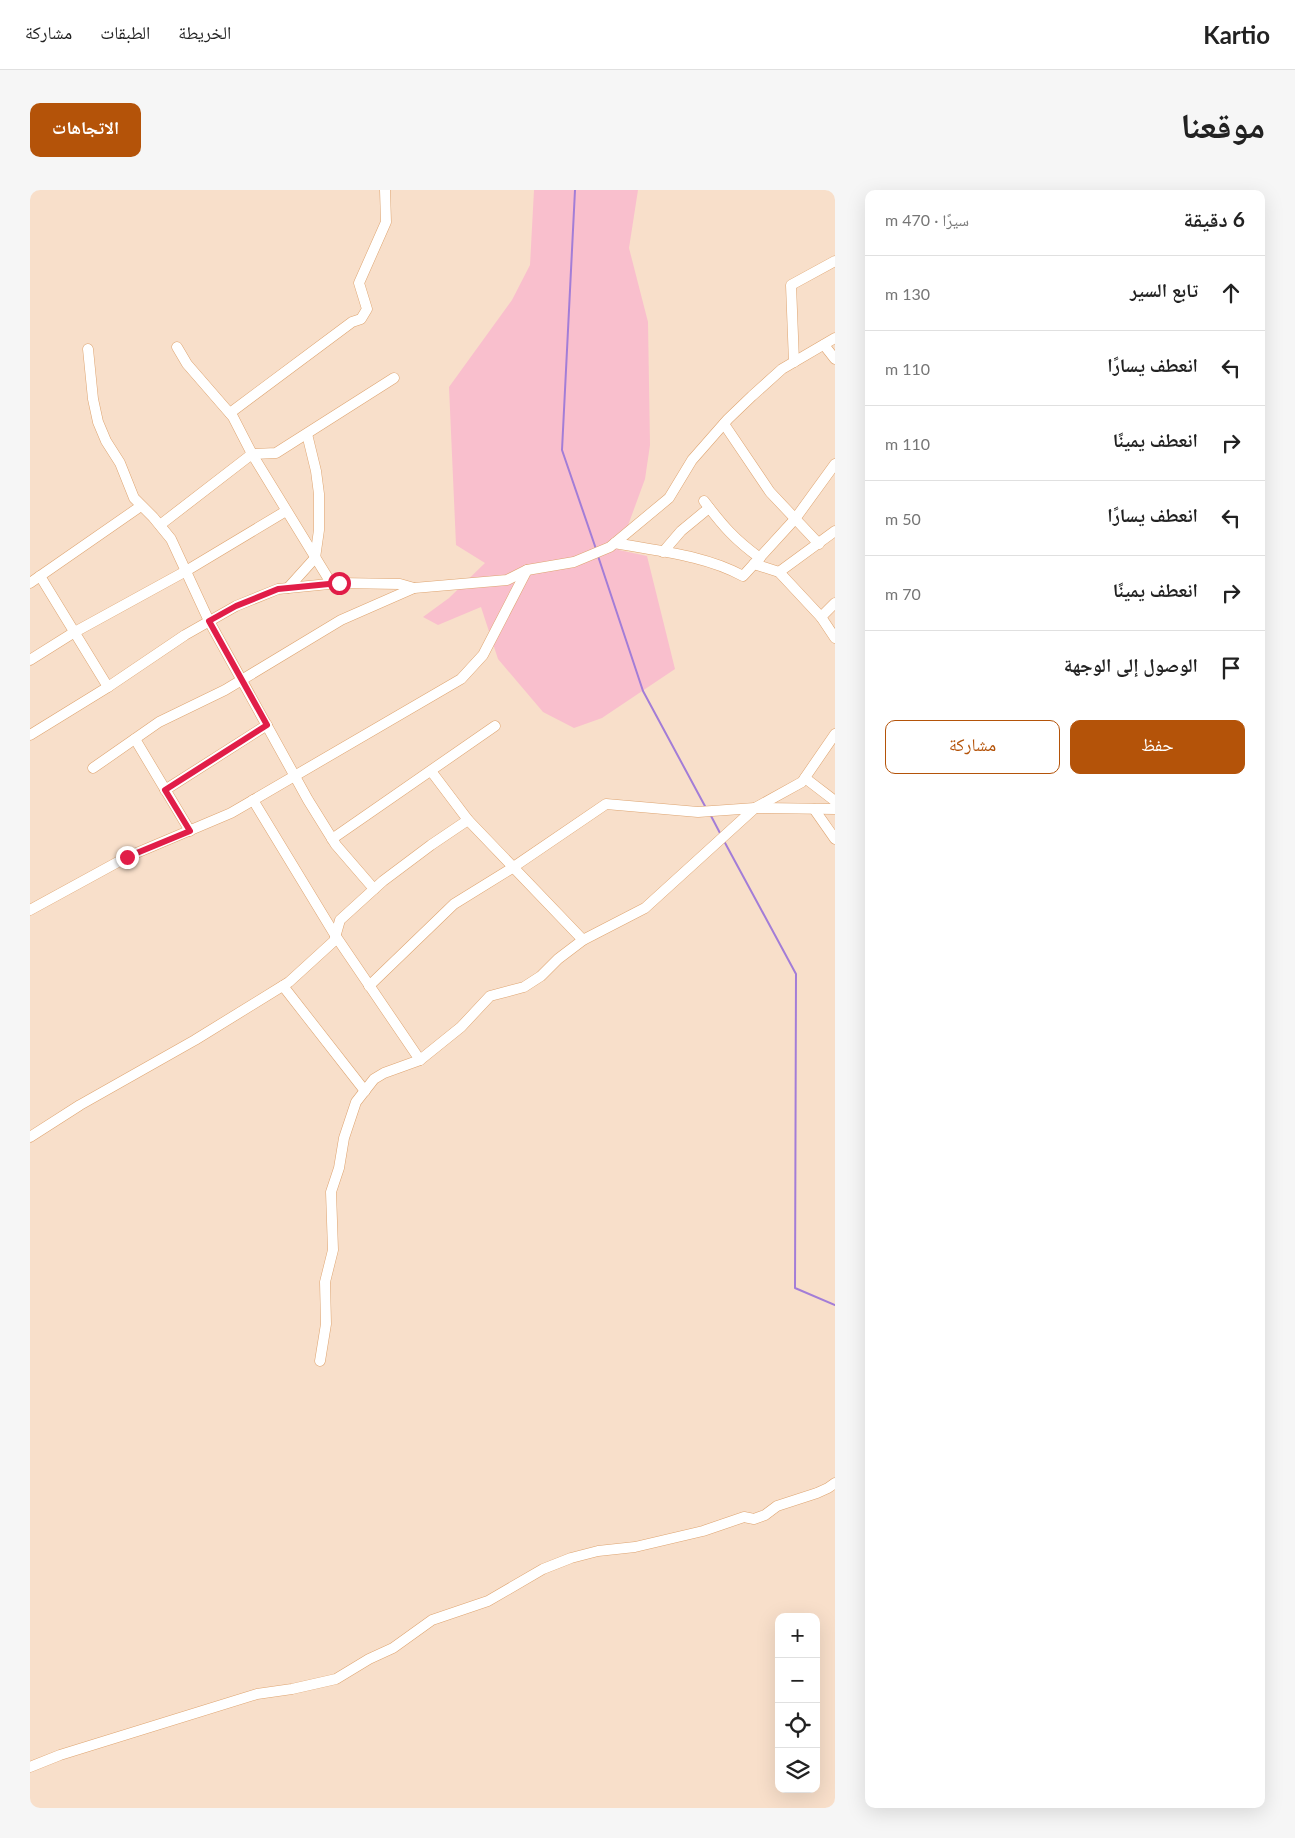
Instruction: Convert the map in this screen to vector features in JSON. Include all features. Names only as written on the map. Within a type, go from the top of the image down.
[{"type":"street","points":[[230,413],[352,322],[361,319],[367,309],[359,283],[386,222],[385,190]]},
{"type":"street","points":[[794,362],[792,286],[835,261]]},
{"type":"street","points":[[93,768],[159,722],[242,680],[341,620],[414,588],[507,580],[527,570],[574,562],[610,547],[669,498],[692,460],[724,424],[782,369],[835,338]]},
{"type":"street","points":[[824,345],[835,359]]},
{"type":"street","points":[[176,347],[187,364],[230,413],[252,454],[331,584]]},
{"type":"street","points":[[88,349],[93,399],[98,422],[106,441],[120,463],[134,498],[171,539],[209,621],[295,776],[332,839],[374,889]]},
{"type":"street","points":[[160,526],[252,454],[276,453],[394,378]]},
{"type":"street","points":[[724,424],[770,492],[819,544]]},
{"type":"street","points":[[288,588],[315,558],[319,530],[319,494],[316,471],[307,434]]},
{"type":"street","points":[[615,543],[730,568],[743,576],[794,519],[835,464]]},
{"type":"street","points":[[663,552],[707,505],[730,534],[757,561],[780,572],[821,617],[835,638]]},
{"type":"street","points":[[30,583],[141,506]]},
{"type":"street","points":[[30,660],[74,632],[186,571],[286,511]]},
{"type":"street","points":[[780,572],[835,531]]},
{"type":"street","points":[[30,910],[127,857],[231,812],[461,679],[483,655],[527,570]]},
{"type":"street","points":[[40,576],[108,687]]},
{"type":"street","points":[[30,736],[108,687],[185,635],[236,606],[278,589],[331,584],[400,584],[414,588]]},
{"type":"street","points":[[821,617],[835,603]]},
{"type":"street","points":[[165,790],[267,725]]},
{"type":"street","points":[[332,839],[495,726]]},
{"type":"street","points":[[320,1361],[326,1324],[325,1282],[332,1250],[331,1192],[339,1168],[344,1138],[356,1102],[364,1091],[374,1079],[384,1073],[420,1060],[461,1027],[490,996],[524,987],[541,976],[558,959],[583,940],[644,908],[755,808],[802,782],[835,734]]},
{"type":"street","points":[[135,739],[190,831]]},
{"type":"street","points":[[431,771],[468,820],[583,940]]},
{"type":"street","points":[[805,778],[835,801]]},
{"type":"street","points":[[253,800],[335,936],[420,1060]]},
{"type":"street","points":[[369,986],[454,904],[513,868],[606,804],[698,812],[755,808],[835,809]]},
{"type":"street","points":[[814,809],[835,838]]},
{"type":"street","points":[[30,1137],[80,1105],[204,1035],[283,986],[334,941],[340,920],[374,889],[431,844],[468,820]]},
{"type":"street","points":[[283,986],[364,1091]]},
{"type":"street","points":[[30,1767],[60,1755],[257,1694],[292,1689],[336,1679],[369,1659],[393,1648],[432,1620],[488,1600],[543,1569],[571,1558],[598,1551],[635,1547],[703,1531],[744,1516],[754,1519],[765,1515],[777,1506],[816,1493],[835,1483]]},
{"type":"shaded area","points":[[534,190],[638,190],[629,248],[648,322],[650,445],[645,479],[619,550],[647,556],[675,669],[602,718],[574,728],[543,712],[498,659],[481,607],[438,625],[423,617],[449,598],[485,563],[456,545],[449,387],[512,300],[530,265]]},
{"type":"waterway","points":[[575,190],[562,450],[596,549]]},
{"type":"waterway","points":[[598,556],[643,691],[706,808]]},
{"type":"waterway","points":[[710,814],[721,835]]},
{"type":"waterway","points":[[724,841],[796,974],[795,1288],[835,1305]]},
{"type":"route","points":[[127,857],[190,831],[165,790],[267,725],[209,621],[236,606],[278,589],[339,583]]}]
